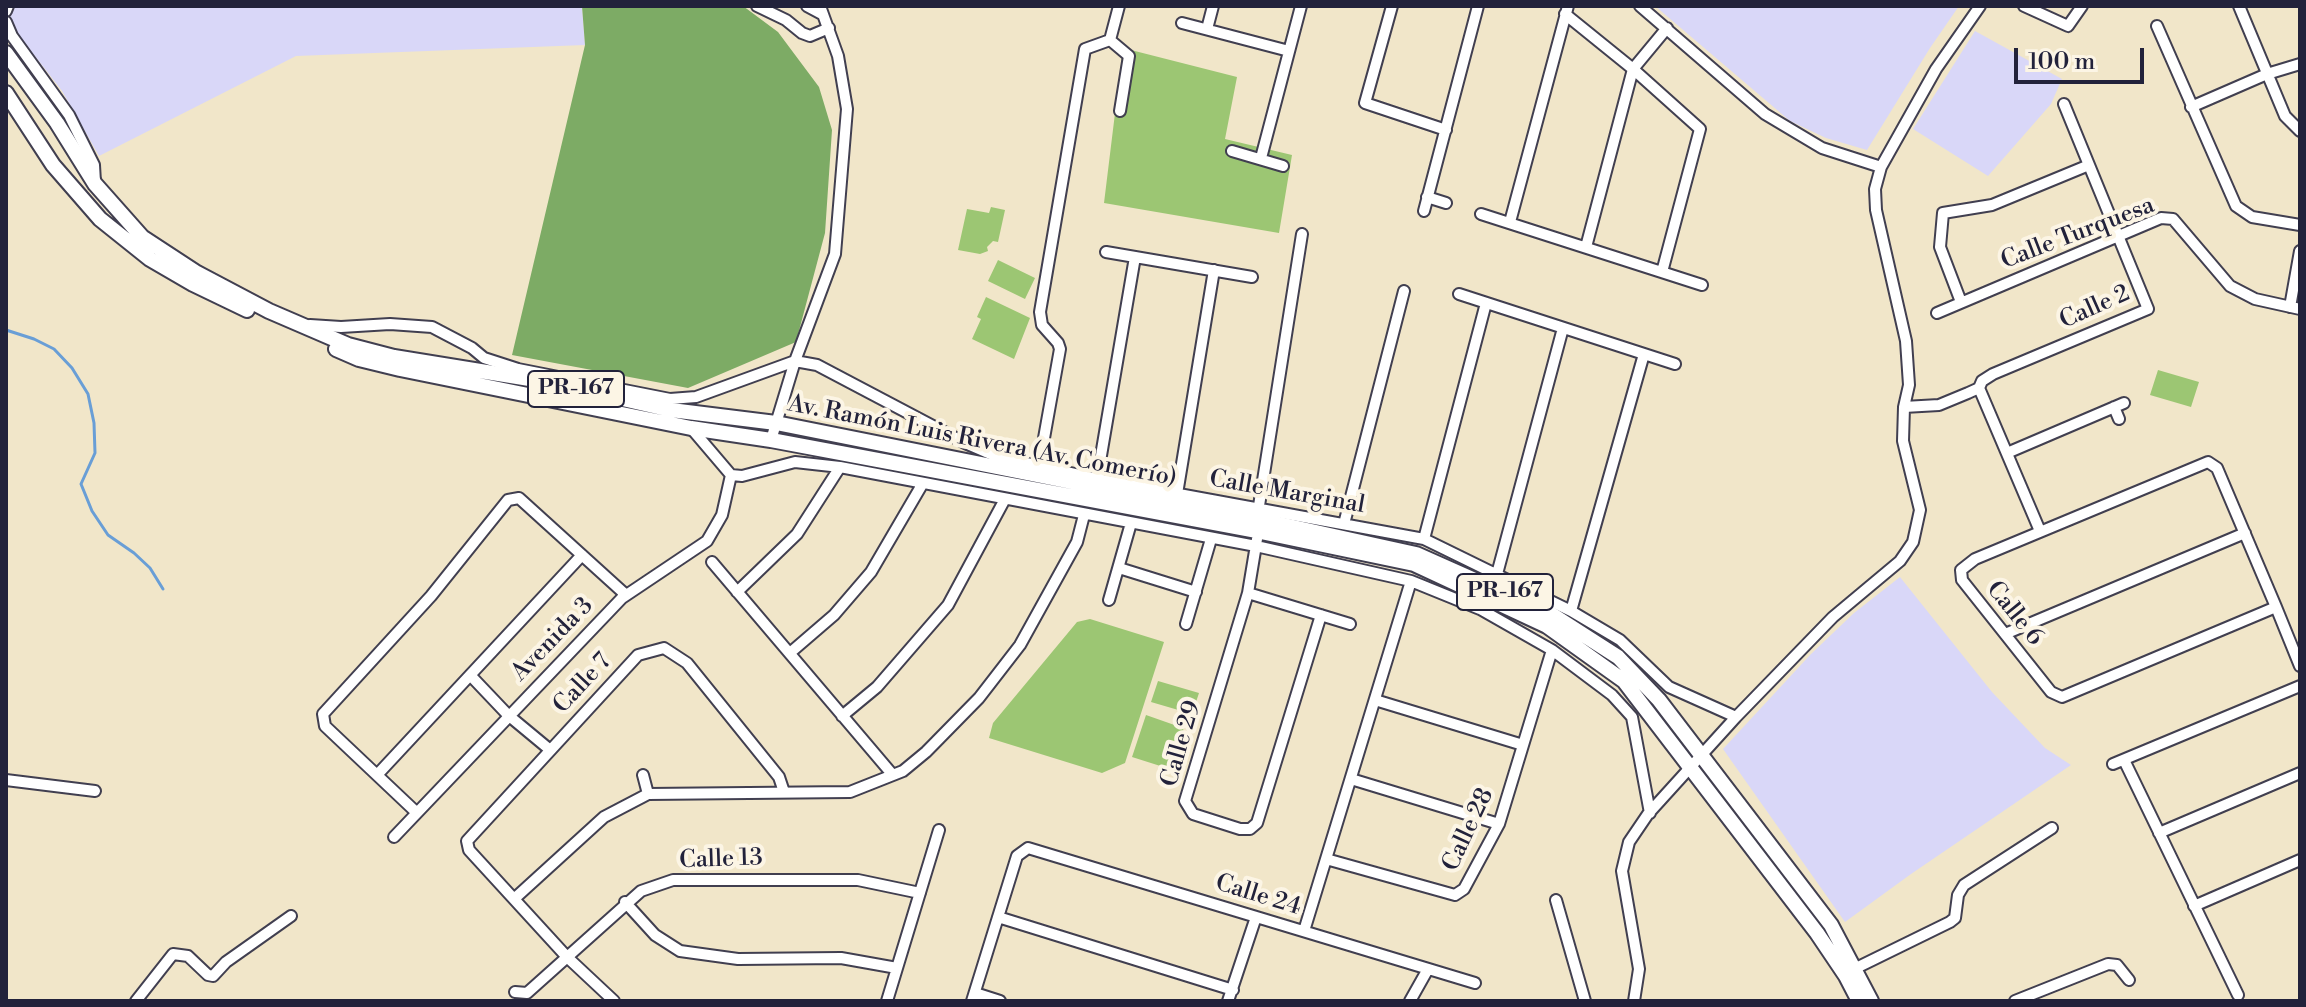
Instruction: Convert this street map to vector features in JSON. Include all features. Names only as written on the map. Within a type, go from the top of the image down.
[{"type":"highway","name":"Av. Ramón Luis Rivera (Av. Comerío)","points":[[6,53],[57,123],[95,184],[142,237],[197,273],[299,325],[348,345],[394,357],[548,382],[671,410],[776,423],[1257,519],[1416,554],[1551,614],[1618,657],[1659,700],[1696,760],[1831,925],[1859,1001]]},
{"type":"highway","name":"Av. Ramón Luis Rivera (Av. Comerío)","points":[[6,93],[53,165],[100,219],[150,259],[193,284],[359,359],[691,428],[1257,519]]},
{"type":"highway","name":"Av. Ramón Luis Rivera (Av. Comerío)","points":[[1850,971],[1871,1001]]},
{"type":"street","points":[[757,6],[810,36],[829,28]]},
{"type":"street","points":[[771,440],[795,361],[835,254],[847,109],[838,56],[829,28],[821,10],[807,6]]},
{"type":"street","points":[[1110,40],[1119,6]]},
{"type":"street","points":[[1207,29],[1213,6]]},
{"type":"street","points":[[1261,158],[1301,6]]},
{"type":"street","points":[[1392,6],[1365,103],[1446,130]]},
{"type":"street","points":[[1424,211],[1478,6]]},
{"type":"street","points":[[1640,6],[1784,127],[1822,148],[1881,167]]},
{"type":"street","points":[[1634,1001],[1639,969],[1622,871],[1629,842],[1650,813],[1736,717],[1833,617],[1900,561],[1913,542],[1920,510],[1903,441],[1904,407],[1909,385],[1906,341],[1876,210],[1875,189],[1881,167],[1936,69],[1980,6]]},
{"type":"street","points":[[2024,6],[2068,26],[2082,6]]},
{"type":"street","points":[[2239,6],[2285,116],[2300,131]]},
{"type":"street","points":[[1510,222],[1566,10],[1700,129],[1662,272]]},
{"type":"street","points":[[6,22],[12,36],[69,115],[94,165],[95,184]]},
{"type":"street","points":[[1182,23],[1289,51]]},
{"type":"street","points":[[2157,26],[2236,206],[2252,217],[2300,225]]},
{"type":"street","points":[[1586,247],[1633,69],[1667,28]]},
{"type":"street","points":[[1110,40],[1129,56],[1120,111]]},
{"type":"street","points":[[1039,466],[1060,349],[1042,325],[1040,312],[1046,274],[1085,49],[1110,40]]},
{"type":"street","points":[[2191,107],[2267,74],[2300,64]]},
{"type":"street","name":"Calle 2","points":[[1904,407],[1939,405],[1979,388],[1982,381],[1993,374],[2148,309],[2064,104]]},
{"type":"street","points":[[1232,151],[1283,166]]},
{"type":"street","points":[[1961,302],[1940,247],[1943,213],[1992,205],[2089,165]]},
{"type":"street","points":[[1427,197],[1446,203]]},
{"type":"street","points":[[1481,214],[1702,285]]},
{"type":"street","name":"Calle Turquesa","points":[[1937,313],[2161,218],[2173,219],[2230,286],[2255,299],[2295,308]]},
{"type":"street","name":"Calle 29","points":[[1302,234],[1248,593],[1185,801],[1193,814],[1240,829],[1250,829],[1257,823],[1321,615]]},
{"type":"street","points":[[2295,308],[2300,251]]},
{"type":"street","points":[[1106,252],[1252,277]]},
{"type":"street","points":[[1097,479],[1135,257]]},
{"type":"street","points":[[1177,494],[1214,270]]},
{"type":"street","points":[[1344,524],[1404,291]]},
{"type":"street","points":[[1459,294],[1675,364]]},
{"type":"street","points":[[1424,539],[1486,303]]},
{"type":"street","points":[[299,325],[432,327],[472,348],[484,358],[518,369],[670,399],[696,397],[795,361]]},
{"type":"street","points":[[1497,574],[1563,328]]},
{"type":"street","points":[[1571,611],[1644,354]]},
{"type":"street","name":"Calle Marginal","points":[[795,361],[817,365],[995,456],[1177,494],[1257,519],[1344,524],[1424,539],[1571,611],[1620,640],[1669,687],[1736,717]]},
{"type":"street","points":[[1979,388],[2040,531]]},
{"type":"street","points":[[2007,453],[2119,405],[2119,419]]},
{"type":"street","points":[[691,428],[731,475],[742,476],[795,462],[840,467],[1256,546],[1411,581],[1480,609],[1552,650],[1612,695],[1632,717],[1650,813]]},
{"type":"street","name":"Calle 6","points":[[2245,533],[2217,468],[2208,462],[1975,559],[1961,570],[1962,580],[2051,692],[2062,697],[2276,607]]},
{"type":"street","points":[[737,592],[797,534],[840,467]]},
{"type":"street","name":"Avenida 3","points":[[394,837],[626,595],[707,541],[722,515],[731,475]]},
{"type":"street","points":[[791,652],[834,615],[871,572],[923,483]]},
{"type":"street","points":[[416,812],[325,726],[323,714],[431,596],[508,500],[519,498],[626,595]]},
{"type":"street","points":[[842,716],[877,687],[948,605],[1005,499]]},
{"type":"street","points":[[614,1001],[567,957],[514,899],[604,817],[648,794],[850,792],[903,771],[979,698],[1020,645],[1077,542],[1084,515]]},
{"type":"street","points":[[1109,600],[1131,523]]},
{"type":"street","points":[[2005,634],[2245,533],[2300,666]]},
{"type":"street","points":[[1186,624],[1211,539]]},
{"type":"street","points":[[377,775],[582,555]]},
{"type":"street","points":[[712,562],[892,774]]},
{"type":"street","points":[[1119,568],[1196,592]]},
{"type":"street","points":[[1304,931],[1411,581]]},
{"type":"street","points":[[1248,593],[1350,624]]},
{"type":"street","name":"Calle 7","points":[[514,899],[469,850],[467,841],[638,655],[664,648],[687,663],[779,777],[784,792]]},
{"type":"street","name":"Calle 28","points":[[1326,859],[1455,895],[1464,889],[1499,824],[1552,650]]},
{"type":"street","points":[[470,675],[508,715],[549,749]]},
{"type":"street","points":[[2238,995],[2159,833],[2118,762],[2300,686]]},
{"type":"street","points":[[1375,700],[1523,745]]},
{"type":"street","points":[[2159,833],[2300,773]]},
{"type":"street","points":[[643,775],[648,794]]},
{"type":"street","points":[[1351,779],[1499,824]]},
{"type":"street","points":[[6,780],[95,791]]},
{"type":"street","points":[[1850,971],[1955,918],[1958,895],[1964,885],[2052,828]]},
{"type":"street","points":[[887,1001],[939,830]]},
{"type":"street","name":"Calle 24","points":[[998,917],[1017,856],[1028,848],[1475,983]]},
{"type":"street","points":[[2194,906],[2300,860]]},
{"type":"street","name":"Calle 13","points":[[515,992],[527,993],[625,902],[641,891],[673,880],[858,880],[920,893]]},
{"type":"street","points":[[1556,900],[1585,1001]]},
{"type":"street","points":[[625,902],[655,935],[680,951],[738,959],[841,958],[897,968]]},
{"type":"street","points":[[136,1001],[173,954],[188,956],[213,976],[226,962],[291,916]]},
{"type":"street","points":[[1000,1001],[974,997],[998,917],[1233,990]]},
{"type":"street","points":[[1228,1001],[1256,917]]},
{"type":"street","points":[[2015,1001],[2108,964],[2117,965],[2129,980]]},
{"type":"street","points":[[1410,1001],[1428,969]]},
{"type":"shaded area","points":[[6,6],[582,6],[585,45],[296,56],[99,156],[62,91],[6,19]]},
{"type":"shaded area","points":[[1655,6],[1959,6],[1867,150],[1826,138],[1790,121]]},
{"type":"shaded area","points":[[1975,31],[2062,79],[2051,104],[1988,176],[1913,129]]},
{"type":"shaded area","points":[[1900,577],[1992,692],[2045,748],[2071,765],[1845,922],[1723,749],[1811,654],[1854,613]]},
{"type":"green space","points":[[582,6],[743,6],[778,32],[819,87],[832,130],[825,233],[796,342],[688,388],[512,355],[585,45]]},
{"type":"green space","points":[[1123,48],[1237,77],[1225,139],[1292,155],[1279,233],[1104,203]]},
{"type":"green space","points":[[991,207],[1005,210],[998,242],[993,241],[987,247],[988,251],[980,254],[958,250],[967,209],[989,213]]},
{"type":"green space","points":[[998,260],[1035,278],[1025,299],[988,281]]},
{"type":"green space","points":[[986,297],[1030,318],[1014,359],[972,339]]},
{"type":"green space","points":[[2158,370],[2199,382],[2191,407],[2150,395]]},
{"type":"green space","points":[[1090,619],[1164,642],[1125,763],[1102,773],[989,738],[993,723],[1077,622]]},
{"type":"green space","points":[[1158,681],[1199,693],[1192,714],[1151,702]]},
{"type":"green space","points":[[1146,715],[1183,728],[1184,735],[1173,770],[1132,757]]},
{"type":"waterway","points":[[6,330],[54,349],[72,368],[88,394],[94,423],[95,453],[81,484],[92,511],[108,535],[150,568],[163,589]]}]
